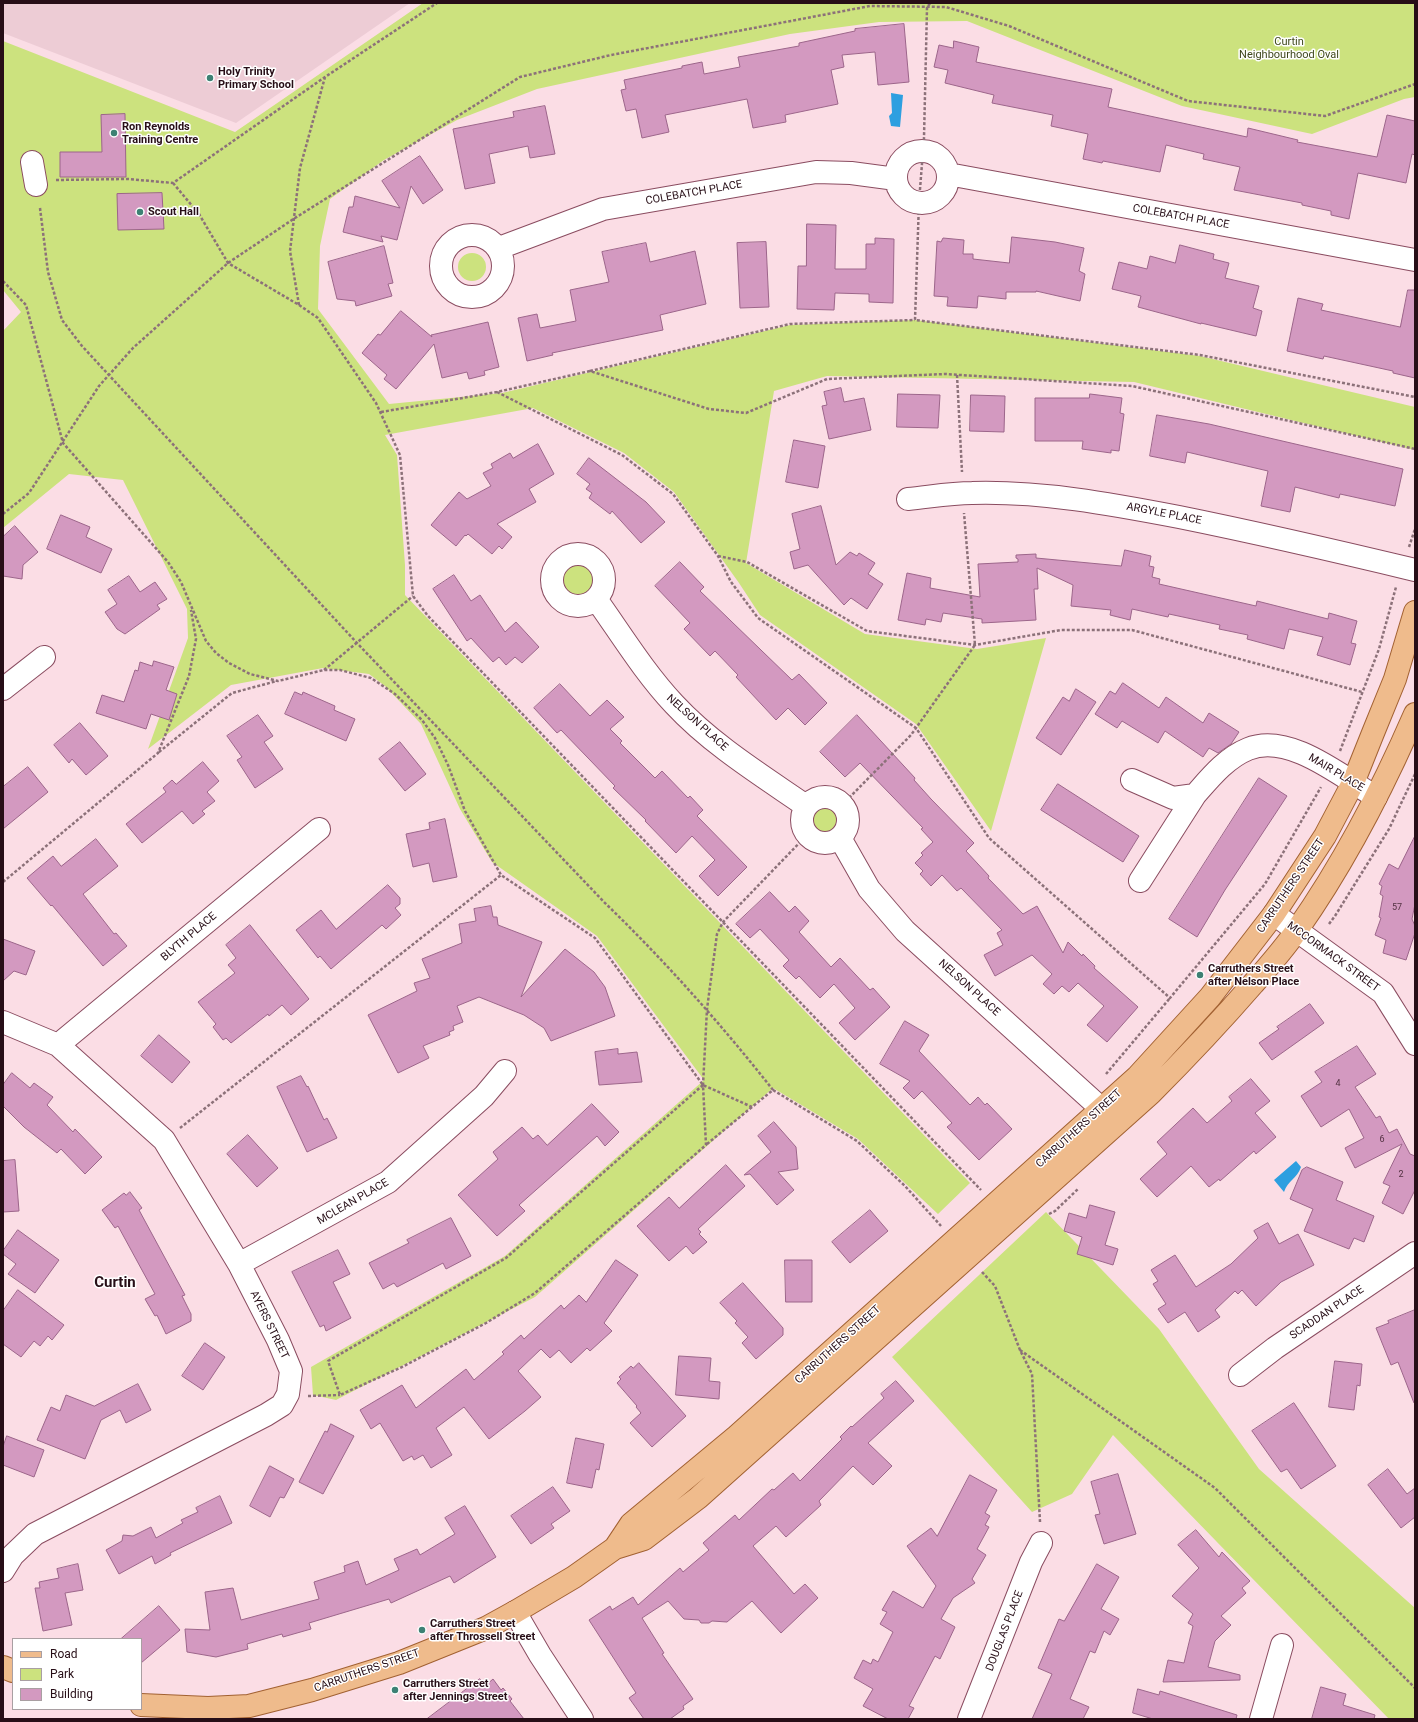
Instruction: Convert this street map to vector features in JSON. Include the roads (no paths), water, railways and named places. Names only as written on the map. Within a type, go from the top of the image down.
[{"type":"main road","name":"CARRUTHERS STREET","points":[[1109,1116],[1137,1077],[1210,997],[1274,914],[1325,836],[1352,783],[1395,679],[1415,612]]},
{"type":"main road","name":"CARRUTHERS STREET","points":[[142,1705],[209,1713],[246,1712],[399,1663],[486,1628],[574,1577],[615,1548],[631,1524],[737,1436],[1109,1116],[1151,1093],[1183,1062],[1234,1005],[1296,931],[1337,869],[1376,797],[1415,714]]},
{"type":"street","points":[[923,144],[932,153],[940,158],[945,165],[948,174],[947,183],[943,191],[929,202],[919,202],[904,195],[896,180],[900,162],[915,152],[923,144]]},
{"type":"street","points":[[32,162],[45,180]]},
{"type":"street","name":"COLEBATCH PLACE","points":[[499,248],[603,209],[816,172],[851,173],[896,180]]},
{"type":"street","name":"COLEBATCH PLACE","points":[[948,174],[1415,260]]},
{"type":"street","name":"ARGYLE PLACE","points":[[908,499],[963,494],[1052,496],[1135,508],[1304,543],[1415,570]]},
{"type":"street","name":"NELSON PLACE","points":[[596,599],[659,687],[675,705],[700,728],[749,767],[806,806]]},
{"type":"street","points":[[3,689],[44,657]]},
{"type":"street","name":"MAIR PLACE","points":[[1140,881],[1195,795],[1215,772],[1234,757],[1248,749],[1264,744],[1286,748],[1311,757],[1376,797]]},
{"type":"street","points":[[1132,780],[1174,798],[1195,795]]},
{"type":"street","points":[[827,796],[838,801],[846,810],[848,822],[844,833],[840,838],[823,843],[817,842],[807,835],[802,824],[803,812],[806,806],[815,798],[827,796]]},
{"type":"street","name":"BLYTH PLACE","points":[[58,1045],[319,829]]},
{"type":"street","name":"NELSON PLACE","points":[[840,838],[869,889],[905,931],[1109,1116]]},
{"type":"street","name":"MCCORMACK STREET","points":[[1274,914],[1383,993],[1415,1044]]},
{"type":"street","name":"AYERS STREET","points":[[3,1022],[58,1045],[164,1140],[239,1264],[278,1340],[291,1371],[290,1389],[282,1405],[266,1415],[35,1534],[13,1555],[3,1571]]},
{"type":"street","name":"MCLEAN PLACE","points":[[239,1264],[388,1182],[484,1096],[505,1071]]},
{"type":"street","name":"SCADDAN PLACE","points":[[1240,1375],[1275,1348],[1415,1253]]},
{"type":"street","name":"DOUGLAS PLACE","points":[[969,1719],[1031,1562],[1041,1543]]},
{"type":"street","points":[[515,1612],[540,1655],[582,1719]]},
{"type":"street","points":[[1261,1719],[1282,1645]]},
{"type":"water","points":[[891,93],[903,95],[900,127],[891,126],[889,116],[892,113]]},
{"type":"water","points":[[1296,1161],[1301,1167],[1284,1192],[1274,1180]]},
{"type":"place","name":"Holy Trinity Primary School","points":[[210,78]]},
{"type":"place","name":"Ron Reynolds Training Centre","points":[[114,133]]},
{"type":"place","name":"Scout Hall","points":[[140,212]]},
{"type":"place","name":"Carruthers Street after Nelson Place","points":[[1200,975]]},
{"type":"place","name":"Carruthers Street after Throssell Street","points":[[422,1630]]},
{"type":"place","name":"Carruthers Street after Jennings Street","points":[[395,1690]]},
{"type":"district","name":"Curtin","points":[[115,1283]]},
{"type":"park label","name":"Curtin Neighbourhood Oval","points":[[1289,48]]}]
